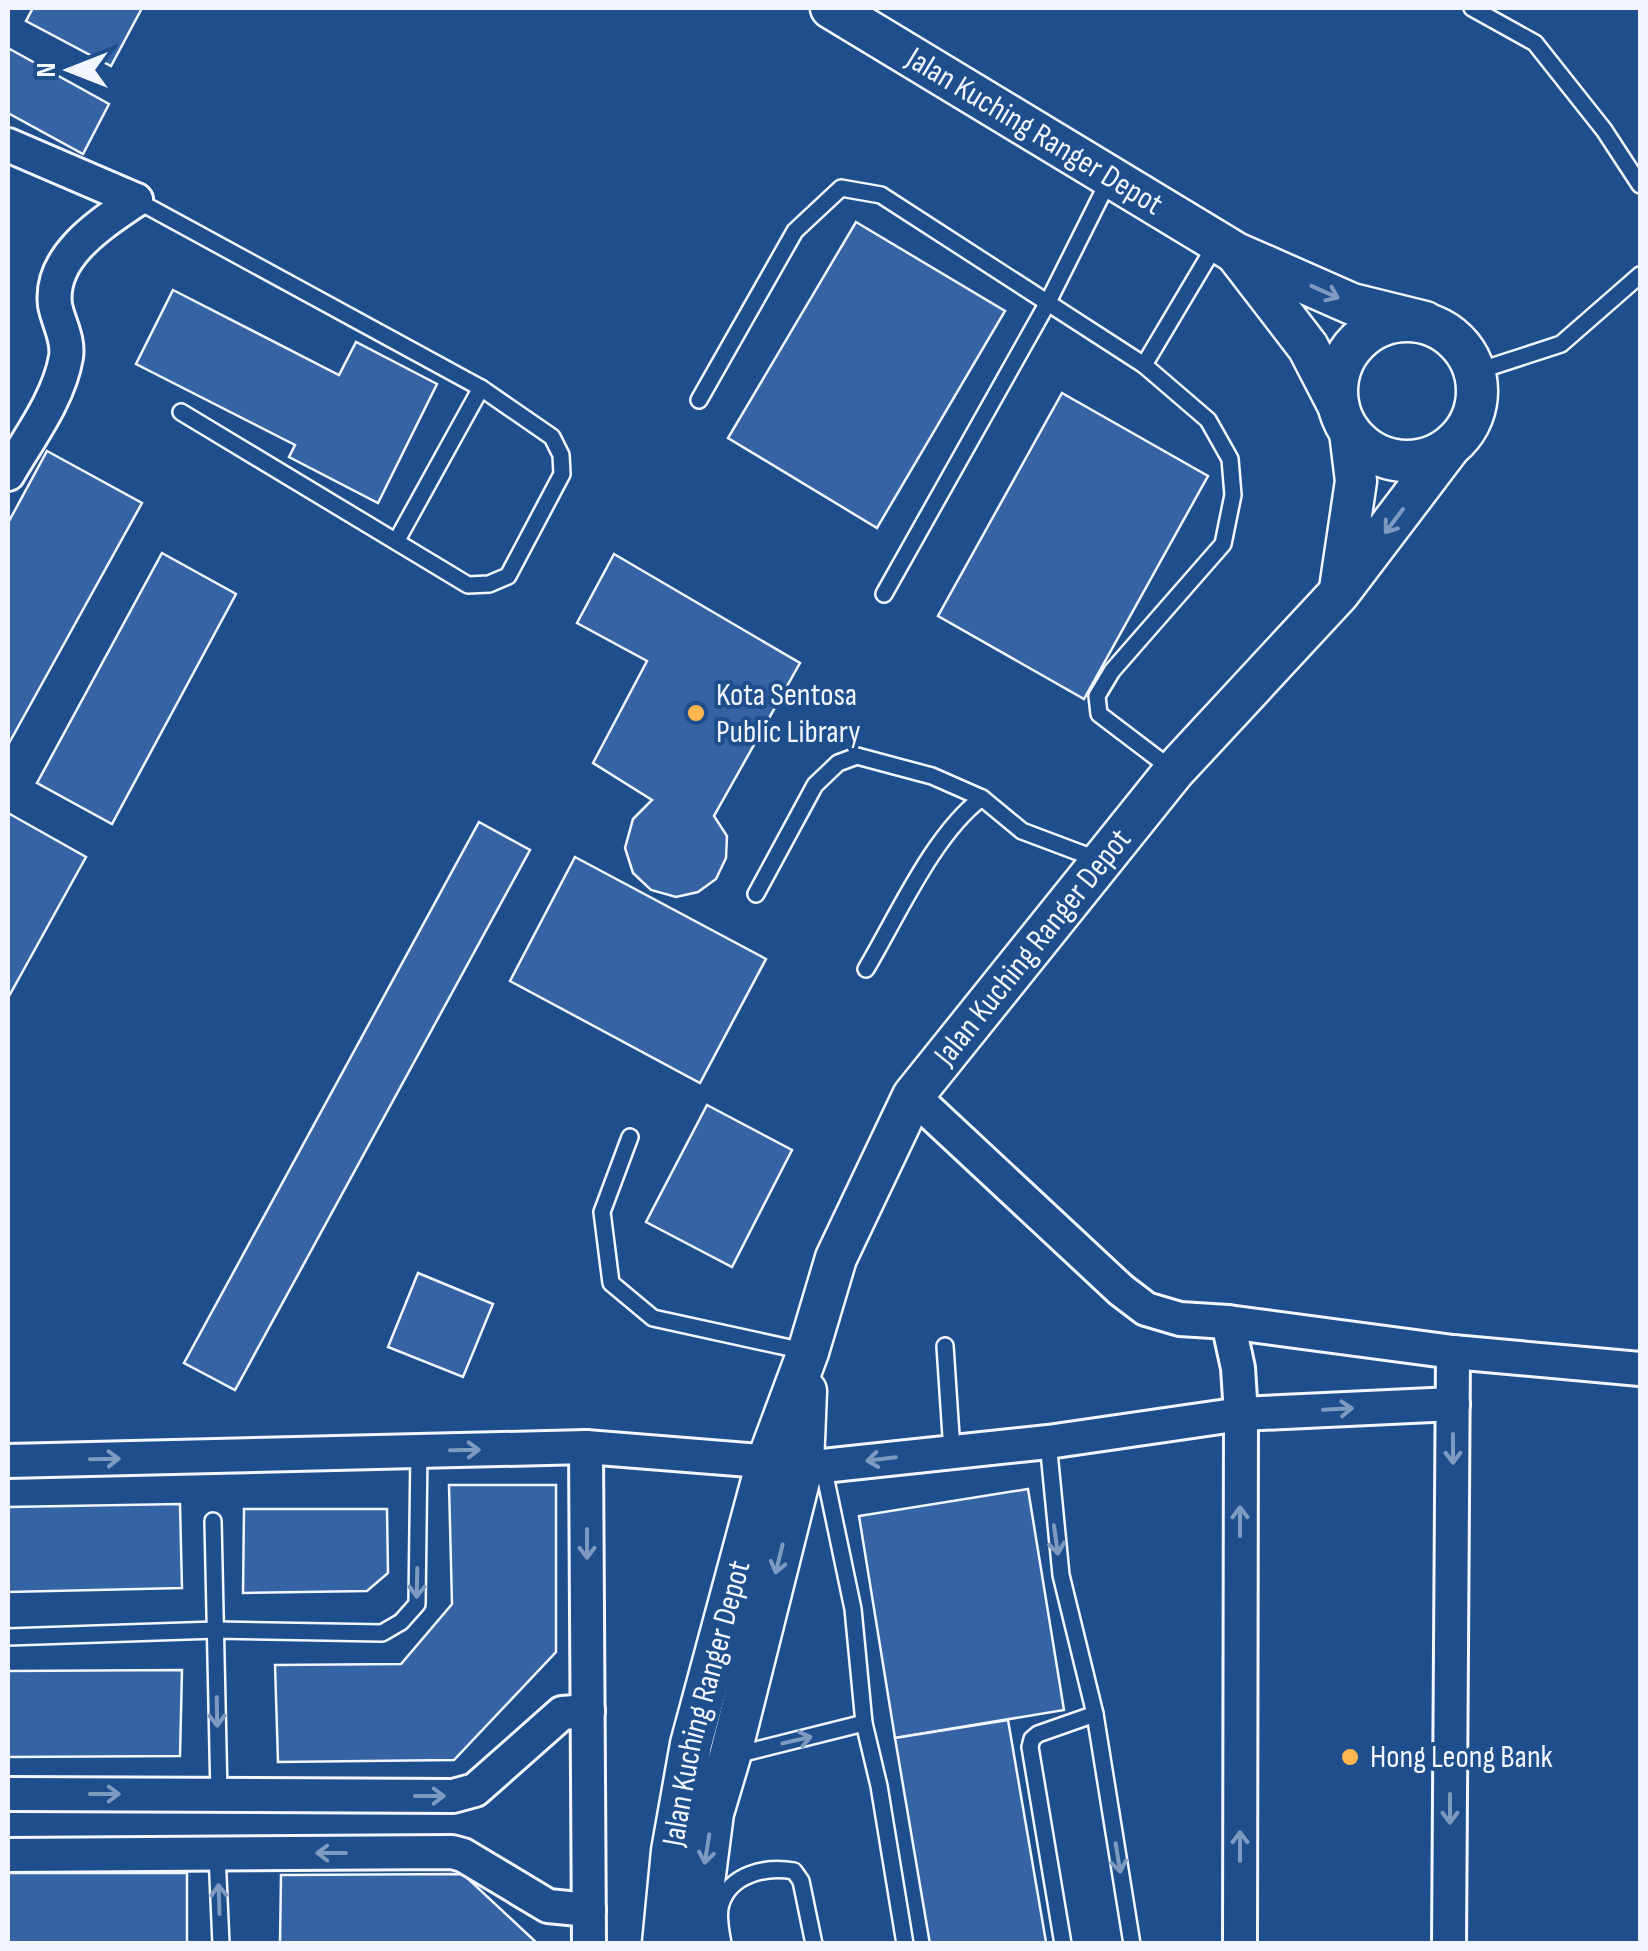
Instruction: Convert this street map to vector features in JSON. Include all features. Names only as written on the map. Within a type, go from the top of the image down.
[{"type":"street","name":"Jalan Kuching Ranger Depot","points":[[831,8],[1227,247]]},
{"type":"street","points":[[8,145],[136,200],[85,239],[66,259],[55,282],[54,300],[66,355],[46,409],[8,474]]},
{"type":"street","points":[[1227,247],[1352,304],[1425,322],[1447,333],[1462,347],[1475,372],[1475,408],[1463,434],[1449,448],[1410,462],[1384,458],[1361,444],[1308,347],[1227,247]]},
{"type":"street","points":[[1339,593],[1356,481],[1344,419],[1340,370],[1354,344],[1379,326],[1402,320],[1425,322]]},
{"type":"street","name":"Jalan Kuching Ranger Depot","points":[[663,1944],[672,1851],[708,1762],[798,1464],[808,1352],[836,1258],[914,1096],[1174,771],[1339,593],[1449,448]]},
{"type":"street","points":[[914,1096],[1146,1309],[1180,1319],[1640,1370]]},
{"type":"street","points":[[1228,1322],[1238,1368],[1240,1414],[1240,1944]]},
{"type":"street","points":[[1449,1944],[1453,1352]]},
{"type":"street","points":[[8,1461],[586,1447],[798,1464],[1048,1442],[1240,1414],[1453,1404]]},
{"type":"street","points":[[586,1447],[589,1944]]},
{"type":"street","points":[[8,1794],[465,1793],[475,1790],[562,1713],[588,1711]]},
{"type":"street","name":"Jalan Kuching Ranger Depot","points":[[696,1944],[712,1812],[708,1762]]},
{"type":"street","points":[[8,1855],[452,1852],[548,1906],[588,1910]]},
{"type":"lane","points":[[1472,8],[1535,42],[1604,130],[1640,186]]},
{"type":"lane","points":[[884,594],[1047,304],[1111,176]]},
{"type":"lane","points":[[699,400],[795,231],[841,188],[880,195],[1144,365],[1208,420],[1230,459],[1234,496],[1223,544],[1112,671],[1097,696],[1099,714],[1174,771]]},
{"type":"lane","points":[[136,200],[481,388],[552,437],[561,455],[562,474],[508,576],[489,584],[468,585],[181,412]]},
{"type":"lane","points":[[1144,365],[1227,247]]},
{"type":"lane","points":[[1475,372],[1561,344],[1640,276]]},
{"type":"lane","points":[[397,540],[481,388]]},
{"type":"lane","points":[[756,894],[815,785],[838,763],[857,756],[932,776],[982,798],[1022,831],[1103,861]]},
{"type":"lane","points":[[866,969],[945,835],[960,813],[982,798]]},
{"type":"lane","points":[[630,1137],[602,1212],[611,1283],[653,1318],[808,1352]]},
{"type":"lane","points":[[945,1346],[952,1451]]},
{"type":"lane","points":[[1048,1442],[1061,1575],[1095,1714],[1132,1944]]},
{"type":"lane","points":[[8,1637],[216,1630],[382,1633],[402,1622],[417,1604],[419,1451]]},
{"type":"lane","points":[[798,1464],[853,1608],[864,1723],[879,1786],[905,1944]]},
{"type":"lane","points":[[212,1521],[219,1794]]},
{"type":"lane","points":[[1063,1944],[1030,1747],[1038,1734],[1095,1714]]},
{"type":"lane","points":[[708,1762],[864,1723]]},
{"type":"lane","points":[[217,1854],[221,1944]]},
{"type":"lane","points":[[722,1944],[719,1913],[726,1893],[748,1874],[778,1868],[794,1871],[801,1881],[814,1944]]},
{"type":"building","points":[[33,8],[142,8],[111,66],[26,21]]},
{"type":"building","points":[[8,48],[109,104],[83,154],[8,113]]},
{"type":"building","points":[[856,222],[1005,311],[877,528],[728,438]]},
{"type":"building","points":[[173,290],[339,375],[356,342],[437,384],[378,503],[289,457],[295,445],[136,364]]},
{"type":"building","points":[[1062,393],[1208,476],[1084,699],[938,616]]},
{"type":"building","points":[[47,451],[142,503],[8,745],[8,523]]},
{"type":"building","points":[[162,553],[236,594],[112,824],[37,783]]},
{"type":"building","name":"Kota Sentosa Public Library","points":[[614,554],[800,663],[714,816],[727,836],[726,858],[716,879],[698,892],[676,897],[651,890],[633,873],[625,848],[633,819],[652,800],[593,763],[647,661],[577,623]]},
{"type":"building","points":[[8,813],[86,857],[8,998]]},
{"type":"building","points":[[479,822],[530,850],[235,1390],[184,1363]]},
{"type":"building","points":[[575,857],[766,959],[700,1083],[510,981]]},
{"type":"building","points":[[707,1105],[792,1150],[732,1267],[646,1222]]},
{"type":"building","points":[[418,1273],[493,1304],[463,1377],[388,1347]]},
{"type":"building","points":[[449,1485],[556,1485],[556,1652],[454,1760],[278,1762],[275,1665],[401,1664],[452,1604]]},
{"type":"building","points":[[1028,1489],[1064,1710],[895,1738],[859,1516]]},
{"type":"building","points":[[180,1504],[182,1588],[8,1592],[8,1507]]},
{"type":"building","points":[[244,1509],[387,1509],[388,1573],[367,1591],[243,1593]]},
{"type":"building","points":[[182,1670],[180,1756],[8,1757],[8,1671]]},
{"type":"building","points":[[1008,1720],[1046,1942],[930,1944],[895,1738]]},
{"type":"building","points":[[8,1873],[187,1873],[187,1944],[8,1944]]},
{"type":"building","points":[[463,1874],[538,1944],[280,1944],[281,1875]]},
{"type":"place","name":"Kota Sentosa Public Library","points":[[696,713]]},
{"type":"place","name":"Hong Leong Bank","points":[[1350,1757]]}]
